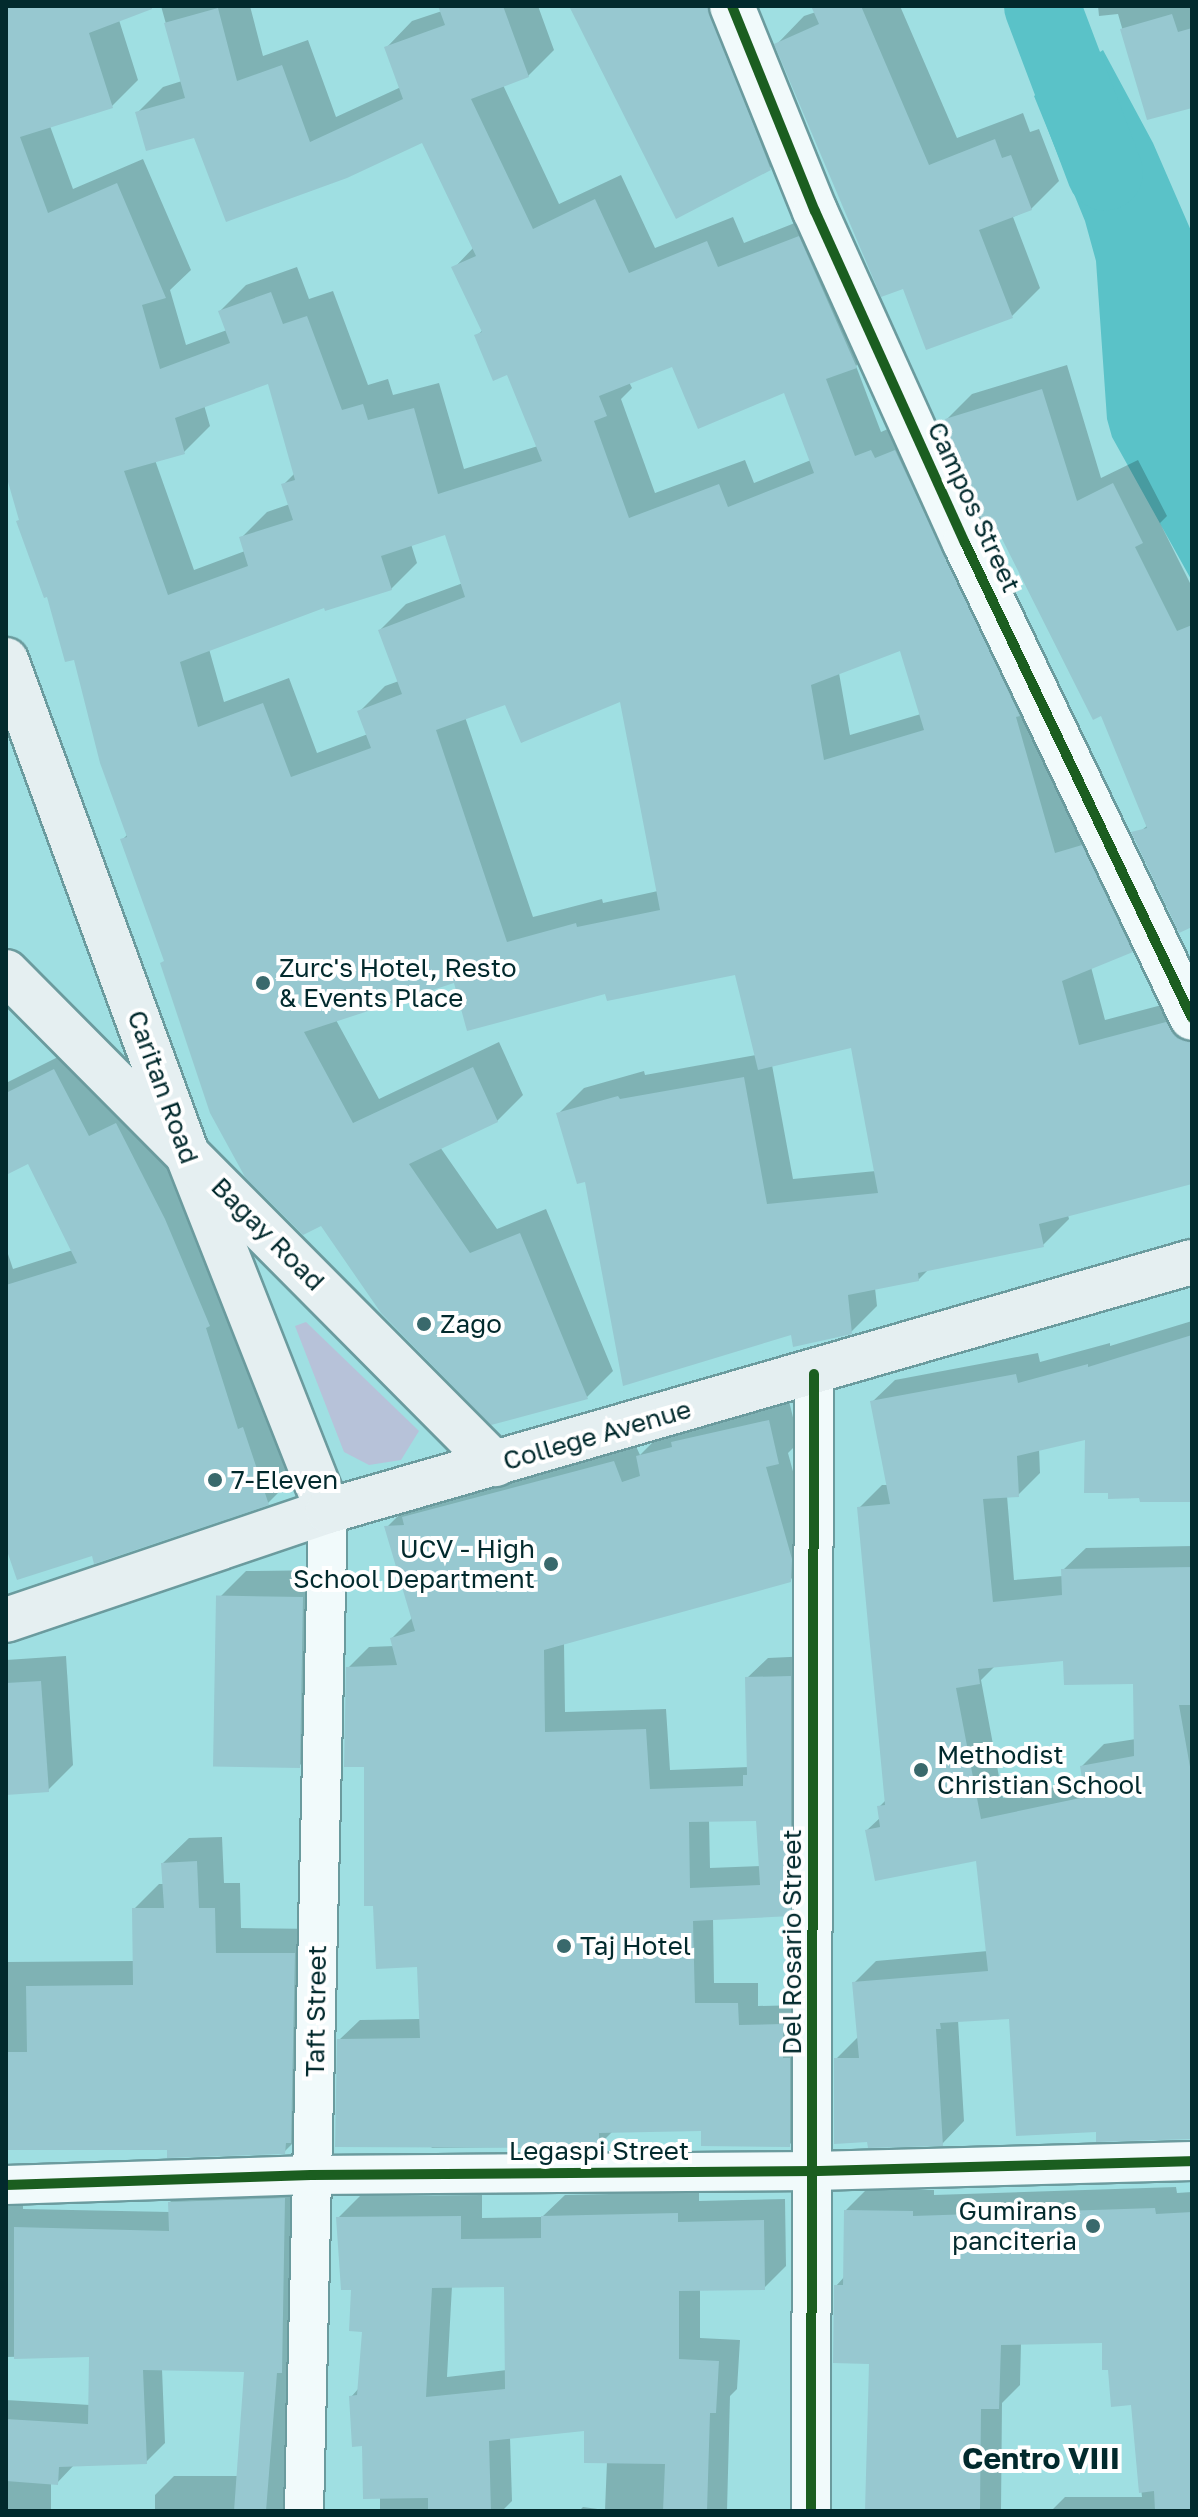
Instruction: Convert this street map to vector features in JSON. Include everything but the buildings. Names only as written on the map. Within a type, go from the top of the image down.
[{"type":"main road","name":"Caritan Road","points":[[6,660],[186,1151],[328,1511]]},
{"type":"main road","name":"Bagay Road","points":[[6,972],[495,1464]]},
{"type":"main road","name":"College Avenue","points":[[6,1620],[328,1511],[814,1374],[1192,1262]]},
{"type":"street","name":"Campos Street","points":[[732,6],[815,211],[965,543],[1192,1018]]},
{"type":"street","name":"Del Rosario Street","points":[[811,2511],[814,1374]]},
{"type":"street","name":"Taft Street","points":[[304,2511],[328,1511]]},
{"type":"street","name":"Legaspi Street","points":[[6,2185],[311,2175],[814,2171],[1192,2161]]},
{"type":"shaded area","points":[[306,1322],[419,1431],[401,1460],[369,1465],[344,1452],[295,1326]]},
{"type":"water","points":[[1103,50],[1153,143],[1192,233],[1192,581],[1112,437],[1107,419],[1096,261],[1085,221],[1034,96]]},
{"type":"waterway","points":[[1042,6],[1105,173]]},
{"type":"cycle path","points":[[732,6],[815,211],[965,543],[1192,1018]]},
{"type":"cycle path","points":[[811,2511],[814,1374]]},
{"type":"cycle path","points":[[6,2185],[311,2175],[814,2171],[1192,2161]]},
{"type":"place","name":"Zurc's Hotel, Resto & Events Place","points":[[263,983]]},
{"type":"place","name":"Zago","points":[[424,1324]]},
{"type":"place","name":"7-Eleven","points":[[215,1480]]},
{"type":"place","name":"UCV - High School Department","points":[[551,1564]]},
{"type":"place","name":"Methodist Christian School","points":[[921,1770]]},
{"type":"place","name":"Taj Hotel","points":[[564,1946]]},
{"type":"place","name":"Gumirans panciteria","points":[[1093,2226]]},
{"type":"district","name":"Centro VIII","points":[[1041,2458]]}]
